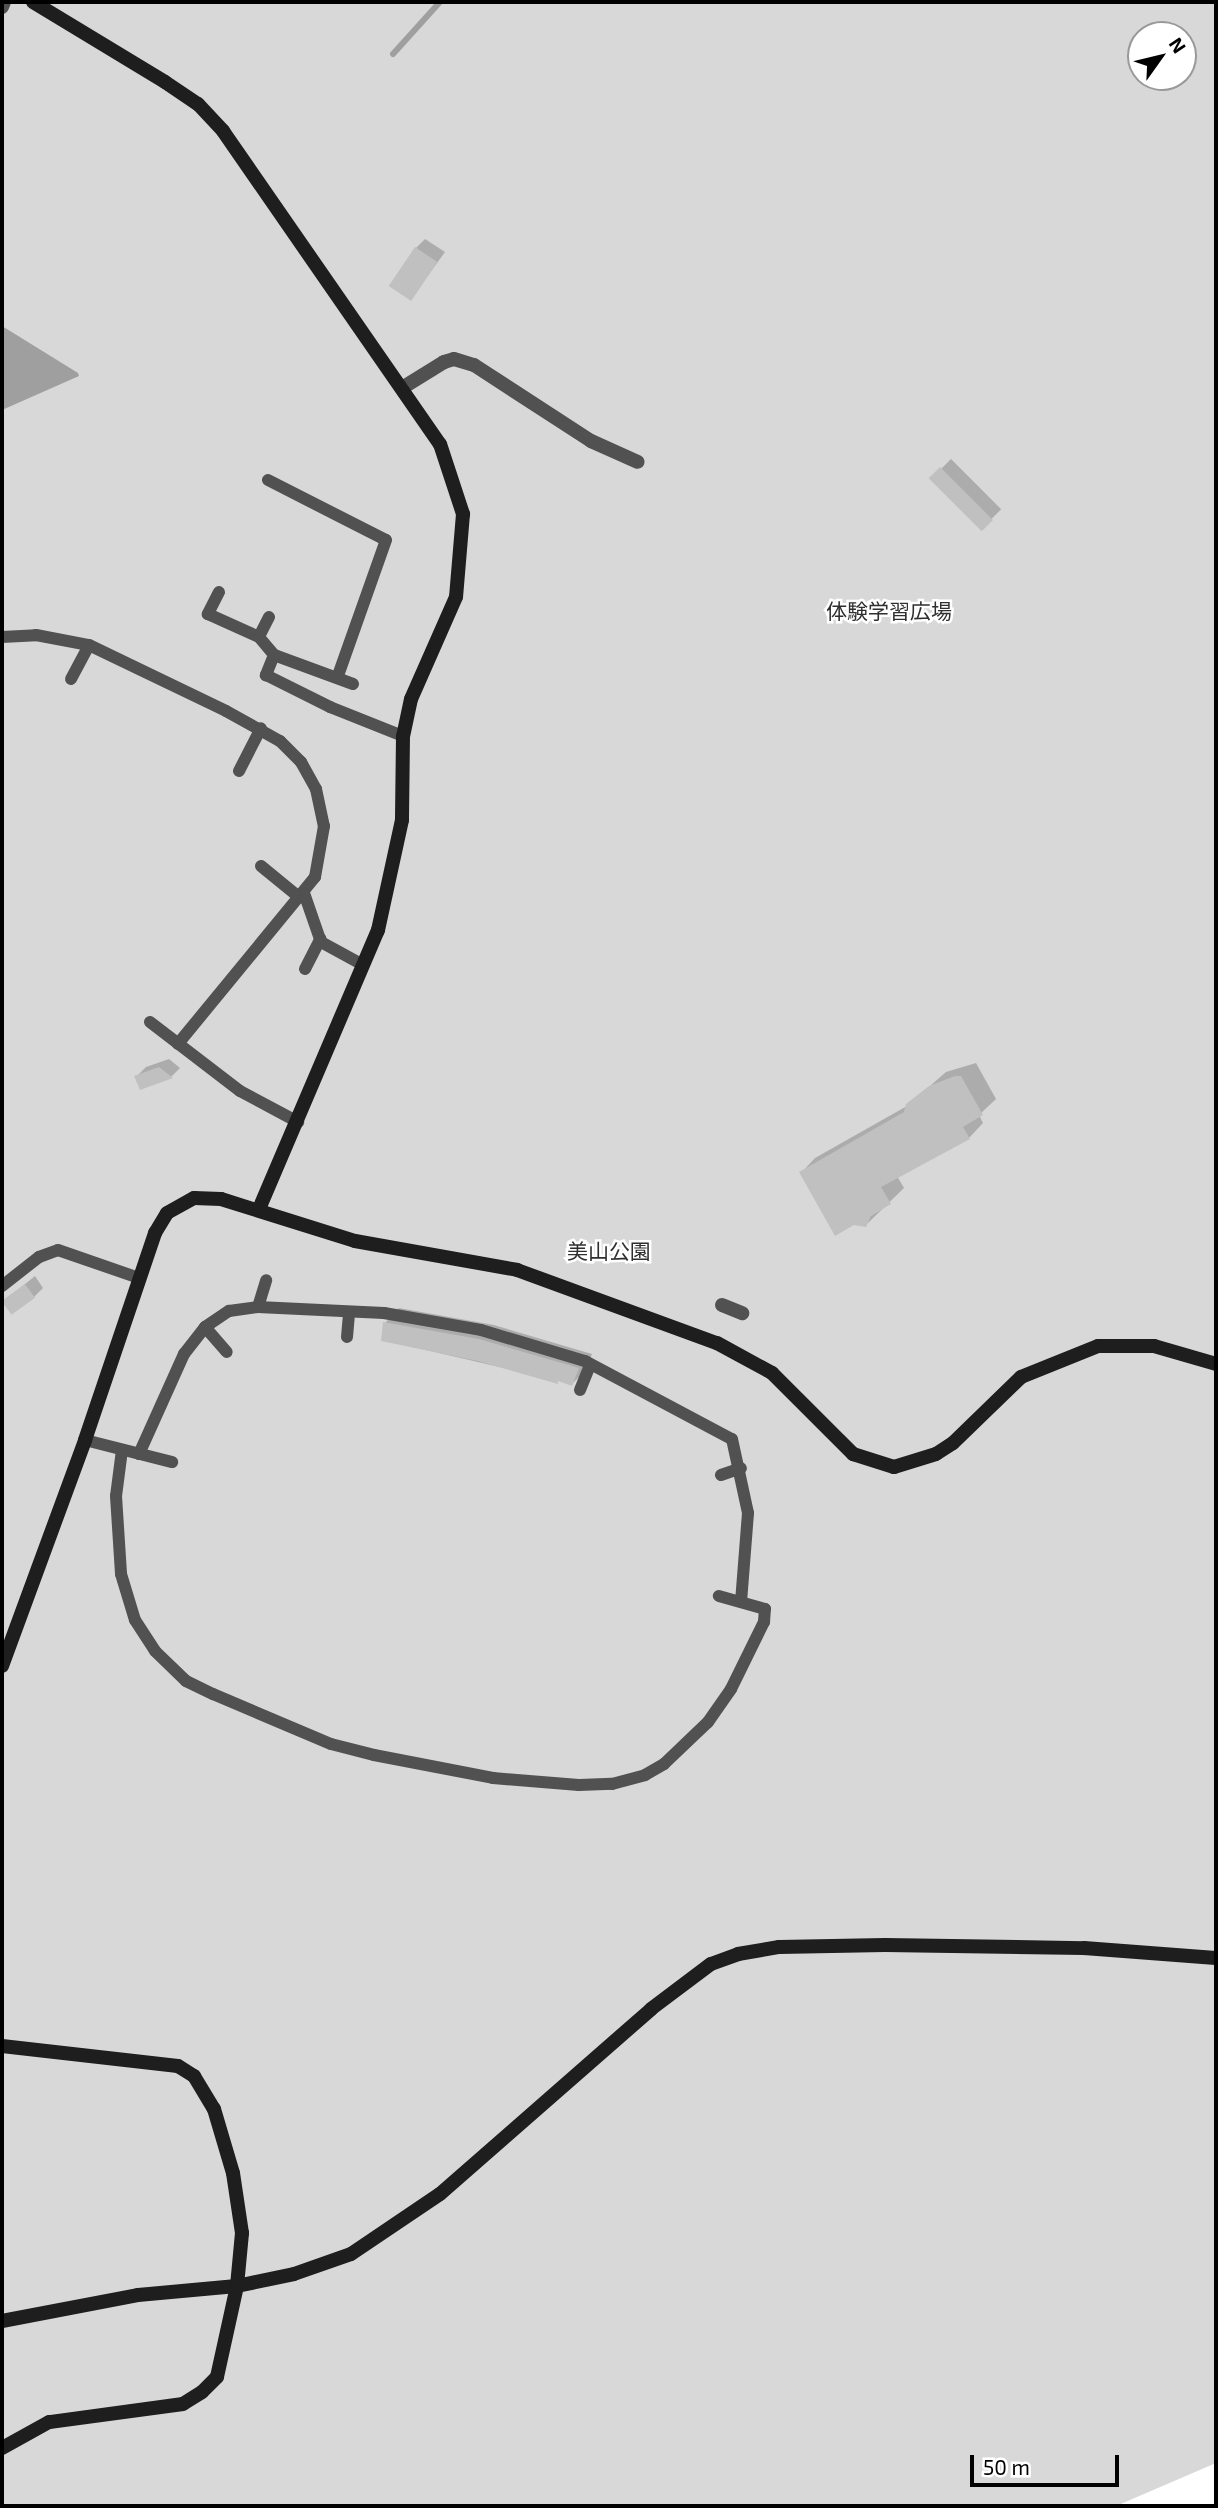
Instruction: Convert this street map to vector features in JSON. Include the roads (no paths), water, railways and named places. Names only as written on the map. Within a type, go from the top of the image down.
[{"type":"street","points":[[2,6],[4,2]]},
{"type":"street","points":[[33,2],[165,82],[212,118],[440,444],[463,514],[456,597],[411,699],[403,736],[402,820],[393,877],[363,965],[259,1209]]},
{"type":"street","points":[[402,388],[444,362],[454,359],[474,365],[591,441],[638,462]]},
{"type":"street","points":[[2,1666],[161,1222],[176,1206],[207,1197],[259,1209],[334,1237],[517,1270],[734,1350],[772,1373],[853,1454],[894,1467],[936,1454],[953,1443],[1021,1377],[1098,1346],[1154,1346],[1216,1364]]},
{"type":"street","points":[[722,1305],[742,1313]]},
{"type":"street","points":[[2,2321],[138,2295],[237,2286],[294,2274],[351,2254],[440,2194],[651,2010],[711,1964],[738,1954],[779,1947],[885,1945],[1084,1948],[1216,1958]]},
{"type":"street","points":[[2,2046],[178,2066],[194,2076],[214,2109],[233,2173],[242,2234],[237,2286],[217,2377],[202,2392],[183,2403],[49,2422],[2,2448]]},
{"type":"lane","points":[[268,480],[386,540],[337,678]]},
{"type":"lane","points":[[219,592],[208,614],[259,637],[274,656],[352,684]]},
{"type":"lane","points":[[259,637],[269,617]]},
{"type":"lane","points":[[2,637],[36,635],[89,645],[261,729],[301,762],[321,806],[322,851],[315,877],[177,1044]]},
{"type":"lane","points":[[71,680],[89,645]]},
{"type":"lane","points":[[274,656],[266,675],[342,713],[403,736]]},
{"type":"lane","points":[[239,771],[261,729]]},
{"type":"lane","points":[[261,866],[302,895],[320,939],[330,950],[363,965]]},
{"type":"lane","points":[[305,969],[320,939]]},
{"type":"lane","points":[[150,1022],[240,1091],[298,1122]]},
{"type":"lane","points":[[2,1286],[39,1257],[58,1250],[139,1278]]},
{"type":"lane","points":[[258,1307],[266,1280]]},
{"type":"lane","points":[[139,1454],[184,1354],[205,1327],[229,1311],[258,1307],[384,1313],[481,1330],[590,1365],[732,1439],[741,1468],[748,1513],[741,1602]]},
{"type":"lane","points":[[347,1337],[349,1313]]},
{"type":"lane","points":[[205,1327],[227,1352]]},
{"type":"lane","points":[[580,1390],[590,1365]]},
{"type":"lane","points":[[85,1440],[172,1462]]},
{"type":"lane","points":[[122,1450],[116,1496],[121,1574],[135,1620],[155,1651],[186,1681],[213,1694],[331,1744],[374,1755],[494,1778],[579,1785],[612,1784],[645,1775],[691,1741],[731,1689],[764,1622],[765,1609],[719,1596]]},
{"type":"lane","points":[[721,1475],[741,1468]]},
{"type":"waterway","points":[[393,54],[440,2]]},
{"type":"park label","name":"体験学習広場","points":[[889,611]]},
{"type":"park label","name":"美山公園","points":[[609,1251]]}]
